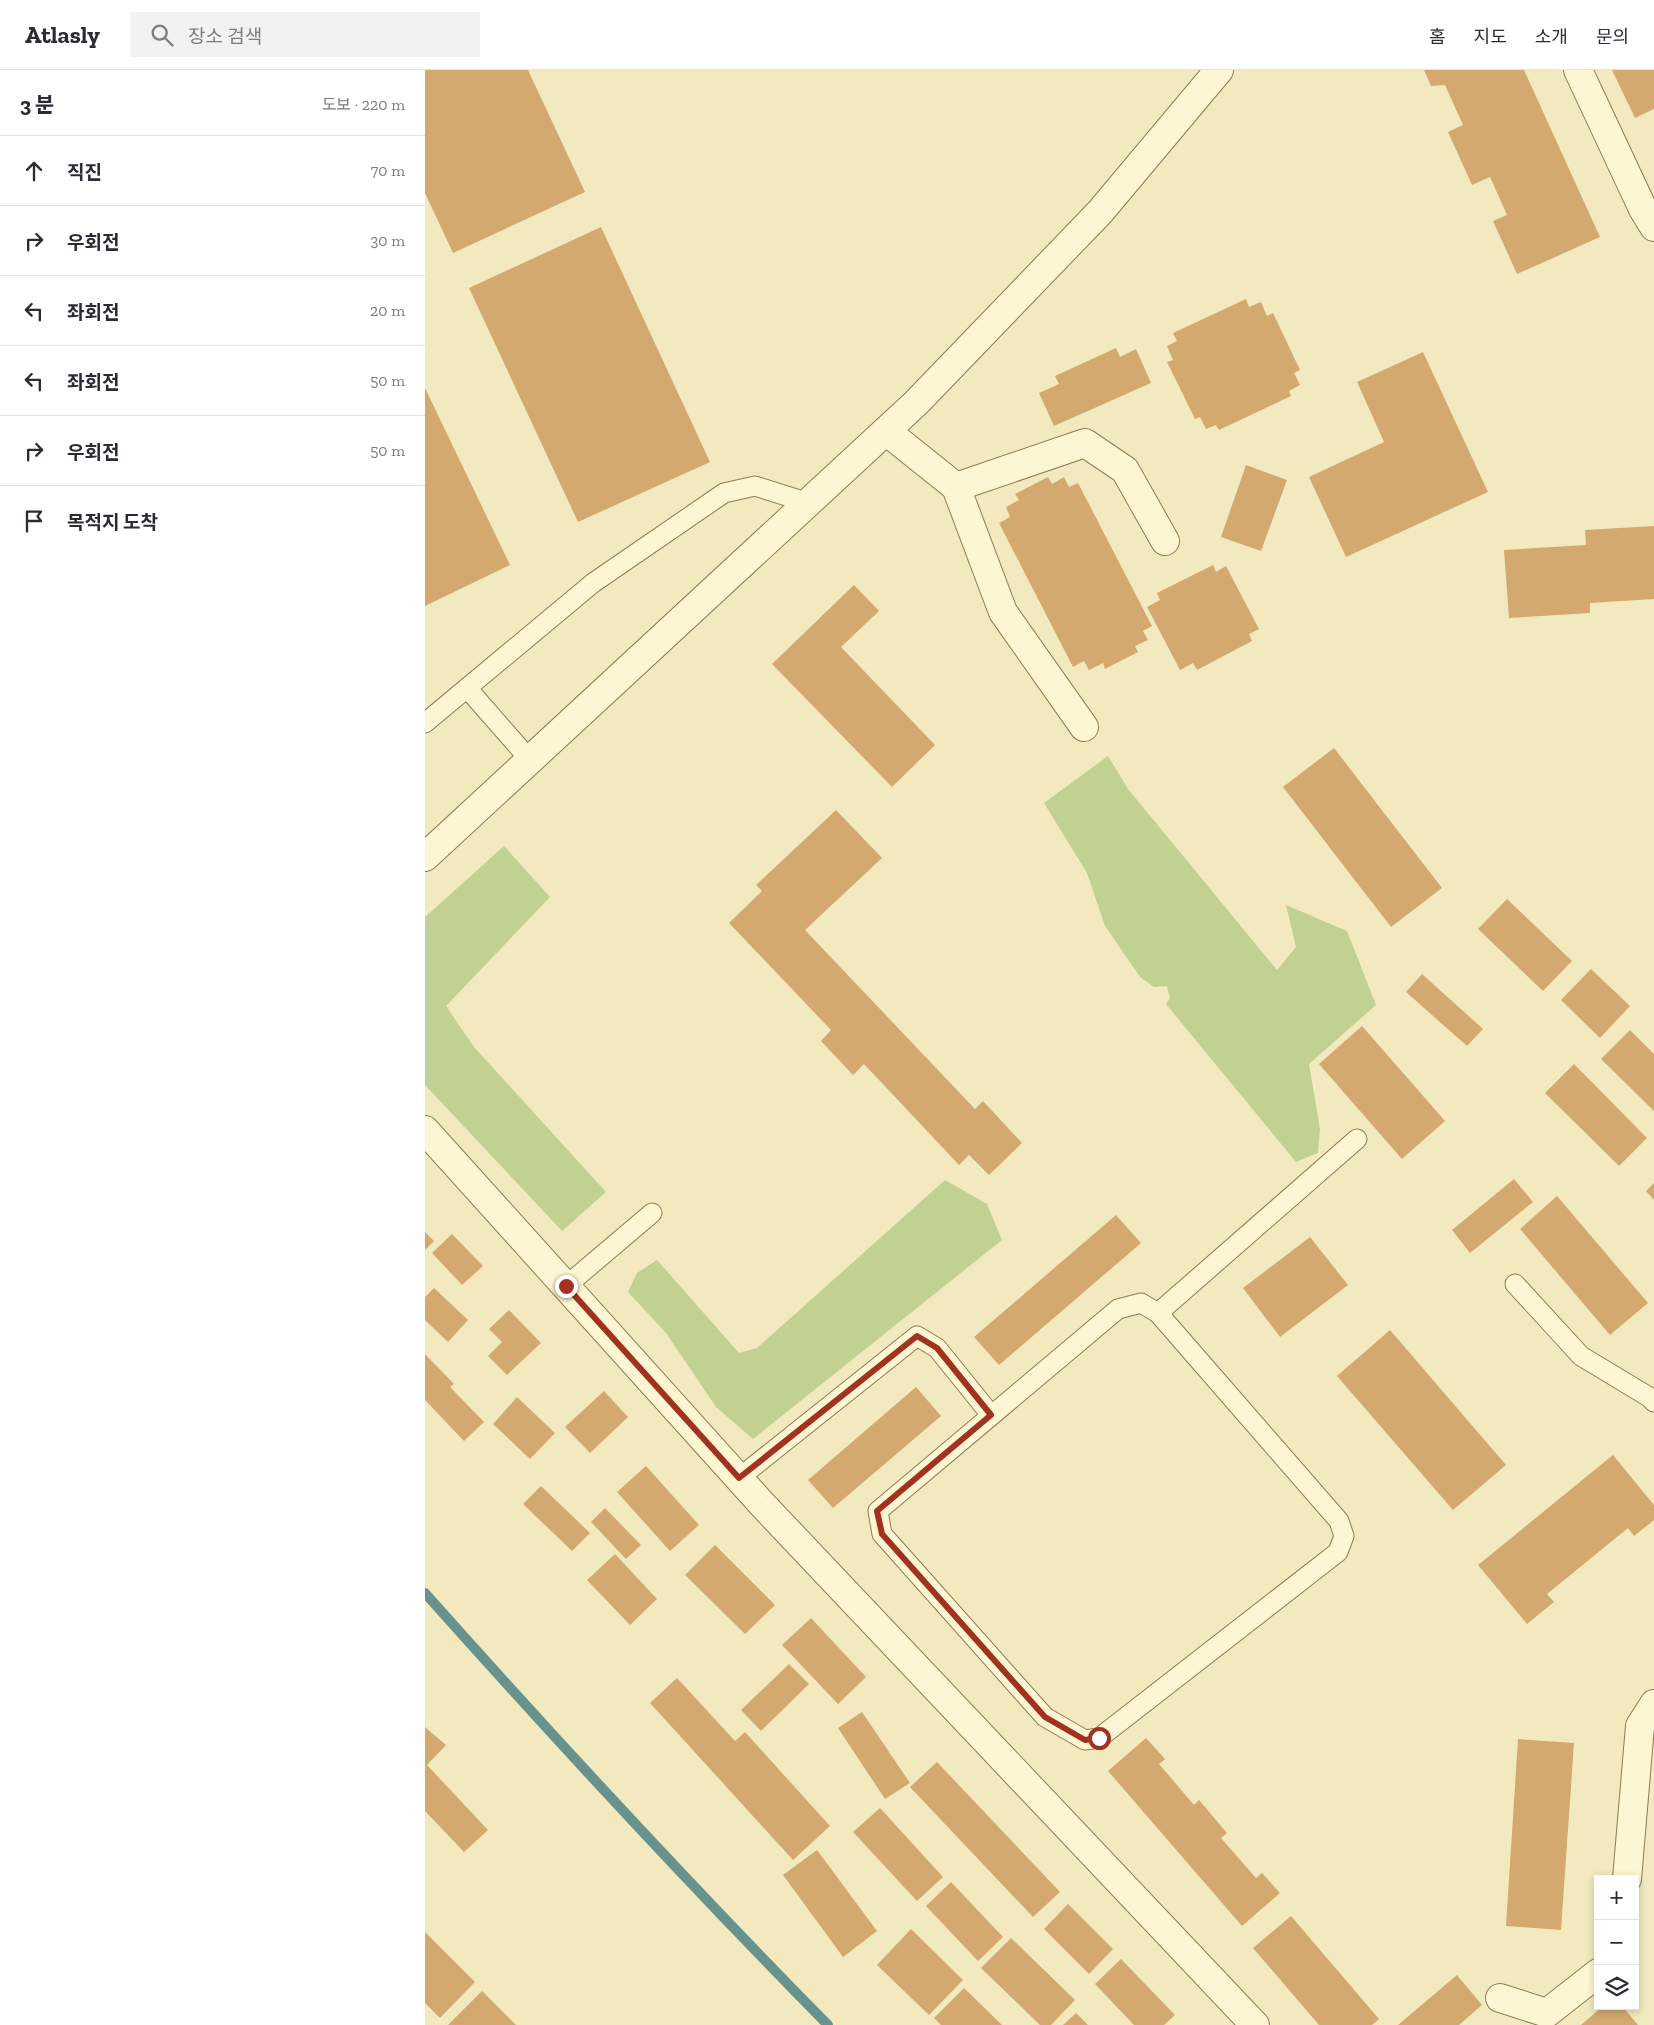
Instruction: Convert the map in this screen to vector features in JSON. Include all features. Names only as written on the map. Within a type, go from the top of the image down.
[{"type":"street","points":[[425,856],[917,404],[1100,212],[1219,70]]},
{"type":"street","points":[[1578,70],[1643,209],[1654,228]]},
{"type":"street","points":[[886,432],[956,487],[1003,612],[1084,727]]},
{"type":"street","points":[[956,487],[1085,443],[1125,470],[1165,541]]},
{"type":"street","points":[[425,1130],[739,1478],[1255,2025]]},
{"type":"street","points":[[1627,1875],[1640,1726],[1654,1704]]},
{"type":"street","points":[[1500,1998],[1547,2013],[1594,1976]]},
{"type":"lane","points":[[425,723],[593,583],[723,493],[755,486],[809,503]]},
{"type":"lane","points":[[467,688],[530,760]]},
{"type":"lane","points":[[1158,1313],[1357,1139]]},
{"type":"lane","points":[[566,1286],[652,1213]]},
{"type":"lane","points":[[1515,1284],[1581,1356],[1649,1397],[1654,1402]]},
{"type":"lane","points":[[1141,1303],[1158,1313],[1339,1521],[1344,1536],[1338,1552],[1099,1738],[1085,1740],[1045,1717],[882,1534],[877,1511],[1118,1309],[1141,1303]]},
{"type":"lane","points":[[739,1478],[917,1336],[937,1348],[991,1415]]},
{"type":"green space","points":[[1108,756],[1128,789],[1277,970],[1296,947],[1286,905],[1347,931],[1376,1005],[1309,1064],[1320,1129],[1318,1153],[1296,1162],[1166,1004],[1170,998],[1167,986],[1154,987],[1140,977],[1105,926],[1087,873],[1044,803]]},
{"type":"green space","points":[[504,846],[550,897],[446,1006],[474,1047],[606,1192],[562,1231],[425,1085],[425,917]]},
{"type":"green space","points":[[945,1180],[987,1204],[1002,1240],[753,1439],[716,1407],[666,1333],[628,1292],[637,1273],[657,1260],[739,1353],[757,1348]]},
{"type":"building","points":[[425,70],[528,70],[585,192],[453,253],[425,193]]},
{"type":"building","points":[[1424,70],[1524,70],[1600,237],[1517,274],[1493,221],[1507,215],[1490,177],[1472,185],[1448,132],[1463,125],[1445,85],[1431,86]]},
{"type":"building","points":[[1612,70],[1654,70],[1654,109],[1635,118]]},
{"type":"building","points":[[601,227],[710,462],[578,522],[469,288]]},
{"type":"building","points":[[1246,299],[1249,307],[1261,302],[1267,316],[1273,313],[1300,370],[1294,373],[1300,385],[1289,391],[1291,396],[1219,430],[1216,425],[1206,429],[1200,417],[1195,419],[1167,362],[1173,360],[1167,346],[1177,341],[1173,333]]},
{"type":"building","points":[[1116,348],[1120,357],[1136,349],[1151,383],[1054,426],[1039,393],[1059,384],[1055,376]]},
{"type":"building","points":[[1423,352],[1488,492],[1346,557],[1309,477],[1384,442],[1357,382]]},
{"type":"building","points":[[425,388],[510,565],[425,606]]},
{"type":"building","points":[[1246,465],[1287,480],[1261,551],[1221,537]]},
{"type":"building","points":[[1048,477],[1052,484],[1064,477],[1069,487],[1078,483],[1152,626],[1143,631],[1148,640],[1135,646],[1138,652],[1105,669],[1103,663],[1089,670],[1084,661],[1073,667],[999,523],[1010,517],[1006,507],[1019,500],[1015,494]]},
{"type":"building","points":[[1654,526],[1654,599],[1590,603],[1590,613],[1509,618],[1504,550],[1586,545],[1585,530]]},
{"type":"building","points":[[1213,565],[1216,572],[1226,566],[1259,629],[1249,634],[1252,641],[1197,670],[1193,663],[1180,670],[1147,607],[1160,600],[1157,593]]},
{"type":"building","points":[[854,585],[879,611],[841,647],[935,745],[892,787],[772,664]]},
{"type":"building","points":[[1334,748],[1442,888],[1391,927],[1283,787]]},
{"type":"building","points":[[836,810],[882,858],[805,930],[975,1109],[983,1101],[1022,1143],[989,1175],[969,1155],[959,1165],[864,1064],[853,1075],[821,1041],[831,1030],[729,923],[762,891],[756,885]]},
{"type":"building","points":[[1507,899],[1572,961],[1543,991],[1478,929]]},
{"type":"building","points":[[1591,969],[1630,1006],[1600,1038],[1561,1000]]},
{"type":"building","points":[[1422,974],[1483,1029],[1467,1046],[1406,992]]},
{"type":"building","points":[[1362,1026],[1445,1121],[1402,1159],[1319,1064]]},
{"type":"building","points":[[1630,1030],[1654,1054],[1654,1111],[1601,1059]]},
{"type":"building","points":[[1574,1064],[1647,1138],[1619,1166],[1545,1093]]},
{"type":"building","points":[[1514,1179],[1533,1202],[1470,1253],[1452,1230]]},
{"type":"building","points":[[1654,1183],[1654,1200],[1646,1191]]},
{"type":"building","points":[[1557,1196],[1648,1303],[1610,1335],[1520,1229]]},
{"type":"building","points":[[1116,1215],[1141,1243],[999,1365],[974,1337]]},
{"type":"building","points":[[425,1232],[434,1241],[425,1250]]},
{"type":"building","points":[[452,1234],[483,1266],[462,1285],[432,1253]]},
{"type":"building","points":[[1310,1237],[1348,1285],[1280,1337],[1243,1288]]},
{"type":"building","points":[[434,1288],[468,1320],[448,1342],[425,1320],[425,1297]]},
{"type":"building","points":[[509,1310],[541,1343],[507,1375],[488,1356],[502,1342],[489,1329]]},
{"type":"building","points":[[1390,1330],[1506,1465],[1453,1510],[1337,1376]]},
{"type":"building","points":[[425,1354],[454,1384],[450,1387],[484,1422],[464,1441],[425,1400]]},
{"type":"building","points":[[916,1387],[941,1416],[833,1508],[808,1480]]},
{"type":"building","points":[[604,1391],[628,1417],[590,1453],[565,1427]]},
{"type":"building","points":[[517,1397],[555,1433],[530,1459],[493,1424]]},
{"type":"building","points":[[1613,1455],[1654,1505],[1654,1520],[1634,1536],[1628,1528],[1547,1594],[1554,1602],[1527,1624],[1478,1565]]},
{"type":"building","points":[[646,1466],[699,1525],[670,1551],[617,1492]]},
{"type":"building","points":[[541,1486],[590,1533],[572,1551],[523,1504]]},
{"type":"building","points":[[605,1508],[641,1545],[626,1559],[591,1522]]},
{"type":"building","points":[[715,1545],[775,1605],[745,1634],[685,1575]]},
{"type":"building","points":[[615,1554],[657,1599],[630,1625],[587,1580]]},
{"type":"building","points":[[811,1618],[866,1677],[838,1704],[782,1645]]},
{"type":"building","points":[[789,1664],[809,1684],[761,1731],[741,1710]]},
{"type":"building","points":[[677,1678],[735,1741],[745,1732],[830,1826],[793,1860],[650,1703]]},
{"type":"building","points":[[862,1712],[910,1783],[885,1799],[838,1728]]},
{"type":"building","points":[[425,1727],[446,1745],[427,1765],[488,1830],[464,1852],[425,1811]]},
{"type":"building","points":[[1146,1738],[1165,1759],[1159,1764],[1194,1805],[1199,1800],[1227,1833],[1221,1838],[1256,1878],[1262,1873],[1280,1893],[1242,1926],[1108,1771]]},
{"type":"building","points":[[1518,1739],[1574,1743],[1561,1930],[1506,1926]]},
{"type":"building","points":[[937,1762],[1060,1892],[1033,1917],[910,1787]]},
{"type":"building","points":[[880,1808],[943,1877],[917,1901],[853,1832]]},
{"type":"building","points":[[817,1850],[877,1931],[843,1957],[783,1875]]},
{"type":"building","points":[[951,1882],[1003,1937],[978,1961],[926,1906]]},
{"type":"building","points":[[1068,1904],[1113,1949],[1089,1974],[1044,1929]]},
{"type":"building","points":[[1291,1916],[1379,2019],[1372,2025],[1319,2025],[1253,1948]]},
{"type":"building","points":[[911,1929],[963,1980],[929,2015],[877,1965]]},
{"type":"building","points":[[425,1932],[475,1982],[440,2018],[425,2003]]},
{"type":"building","points":[[1011,1938],[1075,2000],[1051,2025],[1040,2025],[981,1968]]},
{"type":"building","points":[[1121,1959],[1175,2015],[1164,2025],[1134,2025],[1095,1984]]},
{"type":"building","points":[[1457,1975],[1482,2005],[1459,2025],[1398,2025]]},
{"type":"building","points":[[964,1988],[1002,2025],[941,2025],[934,2018]]},
{"type":"building","points":[[482,1991],[516,2025],[448,2025]]},
{"type":"building","points":[[1598,2010],[1625,2010],[1638,2025],[1581,2025]]},
{"type":"building","points":[[1076,2013],[1088,2025],[1063,2025]]},
{"type":"waterway","points":[[425,1593],[624,1812],[828,2025]]},
{"type":"route","points":[[566,1286],[739,1478],[917,1336],[937,1348],[991,1415],[877,1511],[882,1534],[1045,1717],[1085,1740],[1099,1738]]}]
